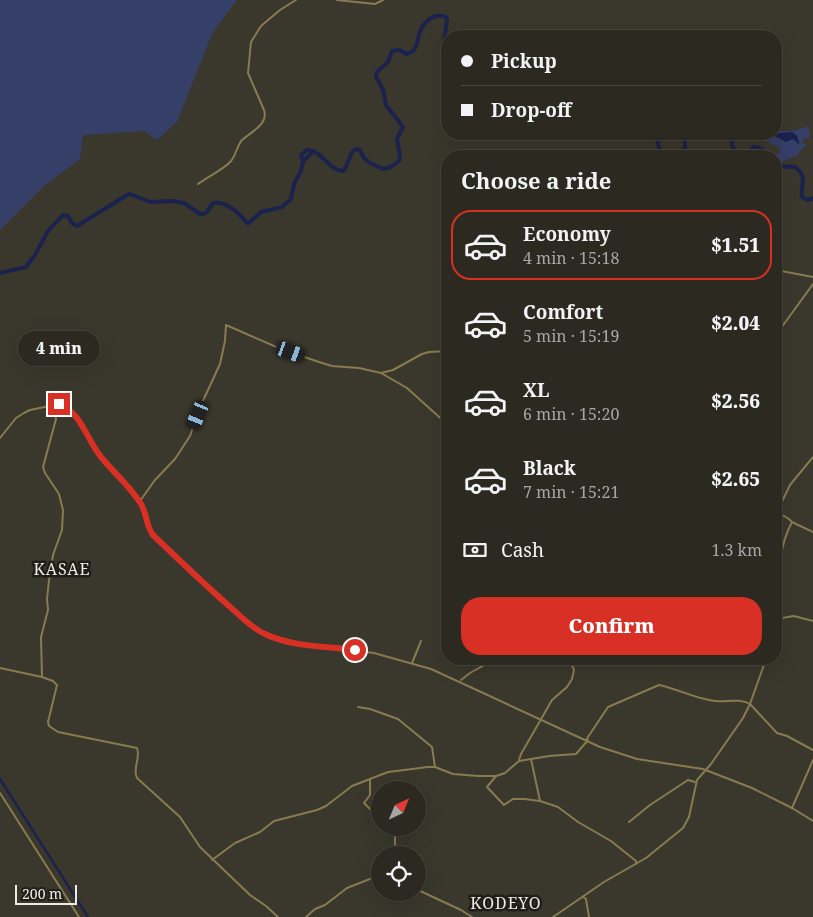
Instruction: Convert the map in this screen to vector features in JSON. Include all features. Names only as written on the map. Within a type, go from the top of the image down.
[{"type":"street","points":[[198,184],[230,162],[242,140],[265,119],[266,115],[248,73],[251,42],[261,26],[296,0]]},
{"type":"street","points":[[337,0],[374,4],[383,0]]},
{"type":"street","points":[[782,271],[813,277]]},
{"type":"street","points":[[782,327],[813,284]]},
{"type":"street","points":[[139,502],[155,480],[175,459],[190,436],[201,405],[220,364],[226,326],[281,349],[332,366],[359,368],[381,373],[408,388],[441,419]]},
{"type":"street","points":[[381,373],[392,370],[422,354],[441,351]]},
{"type":"street","points":[[42,677],[42,629],[48,610],[47,599],[53,555],[62,530],[63,519],[62,502],[59,494],[43,467],[56,419],[54,404]]},
{"type":"street","points":[[0,438],[13,421],[24,412],[54,404],[62,405],[74,416],[99,454],[131,490],[139,502],[149,530],[153,535],[184,566],[262,633],[282,640],[308,645],[365,651],[431,668],[612,752],[637,759],[705,770],[752,788],[813,821]]},
{"type":"street","points":[[782,501],[790,485],[813,457]]},
{"type":"street","points":[[782,514],[792,522],[813,532]]},
{"type":"street","points":[[782,546],[792,522]]},
{"type":"street","points":[[782,618],[794,616],[813,621]]},
{"type":"street","points":[[412,663],[421,641]]},
{"type":"street","points":[[460,681],[484,665]]},
{"type":"street","points":[[519,761],[521,754],[552,700],[567,687],[572,679],[574,670],[572,665]]},
{"type":"street","points":[[553,917],[656,851],[683,828],[689,817],[696,782],[737,727],[750,704],[764,665]]},
{"type":"street","points":[[0,668],[42,677],[53,681],[57,685],[48,722],[50,728],[58,732],[137,748],[139,754],[135,776],[180,817],[195,841],[212,860],[250,895],[278,917]]},
{"type":"street","points":[[212,860],[235,843],[260,832],[274,821],[317,810],[326,806],[352,786],[388,772],[435,767],[453,774],[496,776],[504,773],[519,761],[576,754],[608,707],[659,684],[704,699],[723,702],[745,701],[777,733],[787,736],[813,750]]},
{"type":"street","points":[[358,707],[370,709],[398,719],[432,748],[435,767]]},
{"type":"street","points":[[531,759],[540,800]]},
{"type":"street","points":[[792,808],[813,760]]},
{"type":"street","points":[[496,776],[487,787],[504,805],[517,799],[540,800],[558,807],[578,822],[611,841],[636,861],[636,864]]},
{"type":"street","points":[[370,779],[370,795],[364,803],[371,811]]},
{"type":"street","points":[[629,822],[650,805],[688,780],[696,782]]},
{"type":"street","points":[[0,793],[79,917]]},
{"type":"street","points":[[306,917],[347,888],[371,879]]},
{"type":"street","points":[[426,894],[472,917]]},
{"type":"street","points":[[582,897],[586,899],[589,917]]},
{"type":"shaded area","points":[[0,0],[236,1],[212,34],[177,122],[157,140],[144,131],[83,135],[80,159],[45,185],[0,230]]},
{"type":"shaded area","points":[[808,126],[810,135],[802,143],[807,144],[800,150],[798,155],[782,162],[782,150],[764,140],[782,140],[782,131],[800,129]]},
{"type":"shaded area","points":[[792,132],[797,136],[800,145],[793,139],[786,142],[782,140],[782,133]]},
{"type":"waterway","points":[[0,273],[26,267],[48,231],[63,215],[68,216],[72,223],[77,226],[130,194],[150,202],[174,201],[184,203],[200,214],[206,213],[213,203],[223,204],[232,208],[249,223],[261,212],[282,207],[291,199],[294,184],[301,171],[303,161],[301,155],[307,150],[317,153],[338,170],[343,171],[345,169],[352,152],[356,149],[360,150],[364,158],[370,163],[383,169],[391,167],[399,161],[397,139],[403,127],[386,105],[383,90],[376,76],[377,72],[388,62],[392,51],[400,50],[406,54],[413,51],[424,24],[430,18],[446,17],[446,30]]},
{"type":"waterway","points":[[658,140],[661,150]]},
{"type":"waterway","points":[[682,150],[685,148],[685,140]]},
{"type":"waterway","points":[[732,140],[734,150]]},
{"type":"waterway","points":[[752,150],[753,147],[762,150]]},
{"type":"waterway","points":[[303,161],[314,151]]},
{"type":"waterway","points":[[782,166],[795,167],[802,174],[802,197],[808,200],[813,198]]},
{"type":"waterway","points":[[0,779],[88,917]]},
{"type":"district","name":"KASAE","points":[[62,569]]},
{"type":"district","name":"KODEYO","points":[[506,903]]},
{"type":"route","points":[[59,404],[67,408],[74,416],[99,454],[131,490],[141,504],[149,530],[153,535],[184,566],[257,630],[282,640],[322,648],[355,650]]}]
